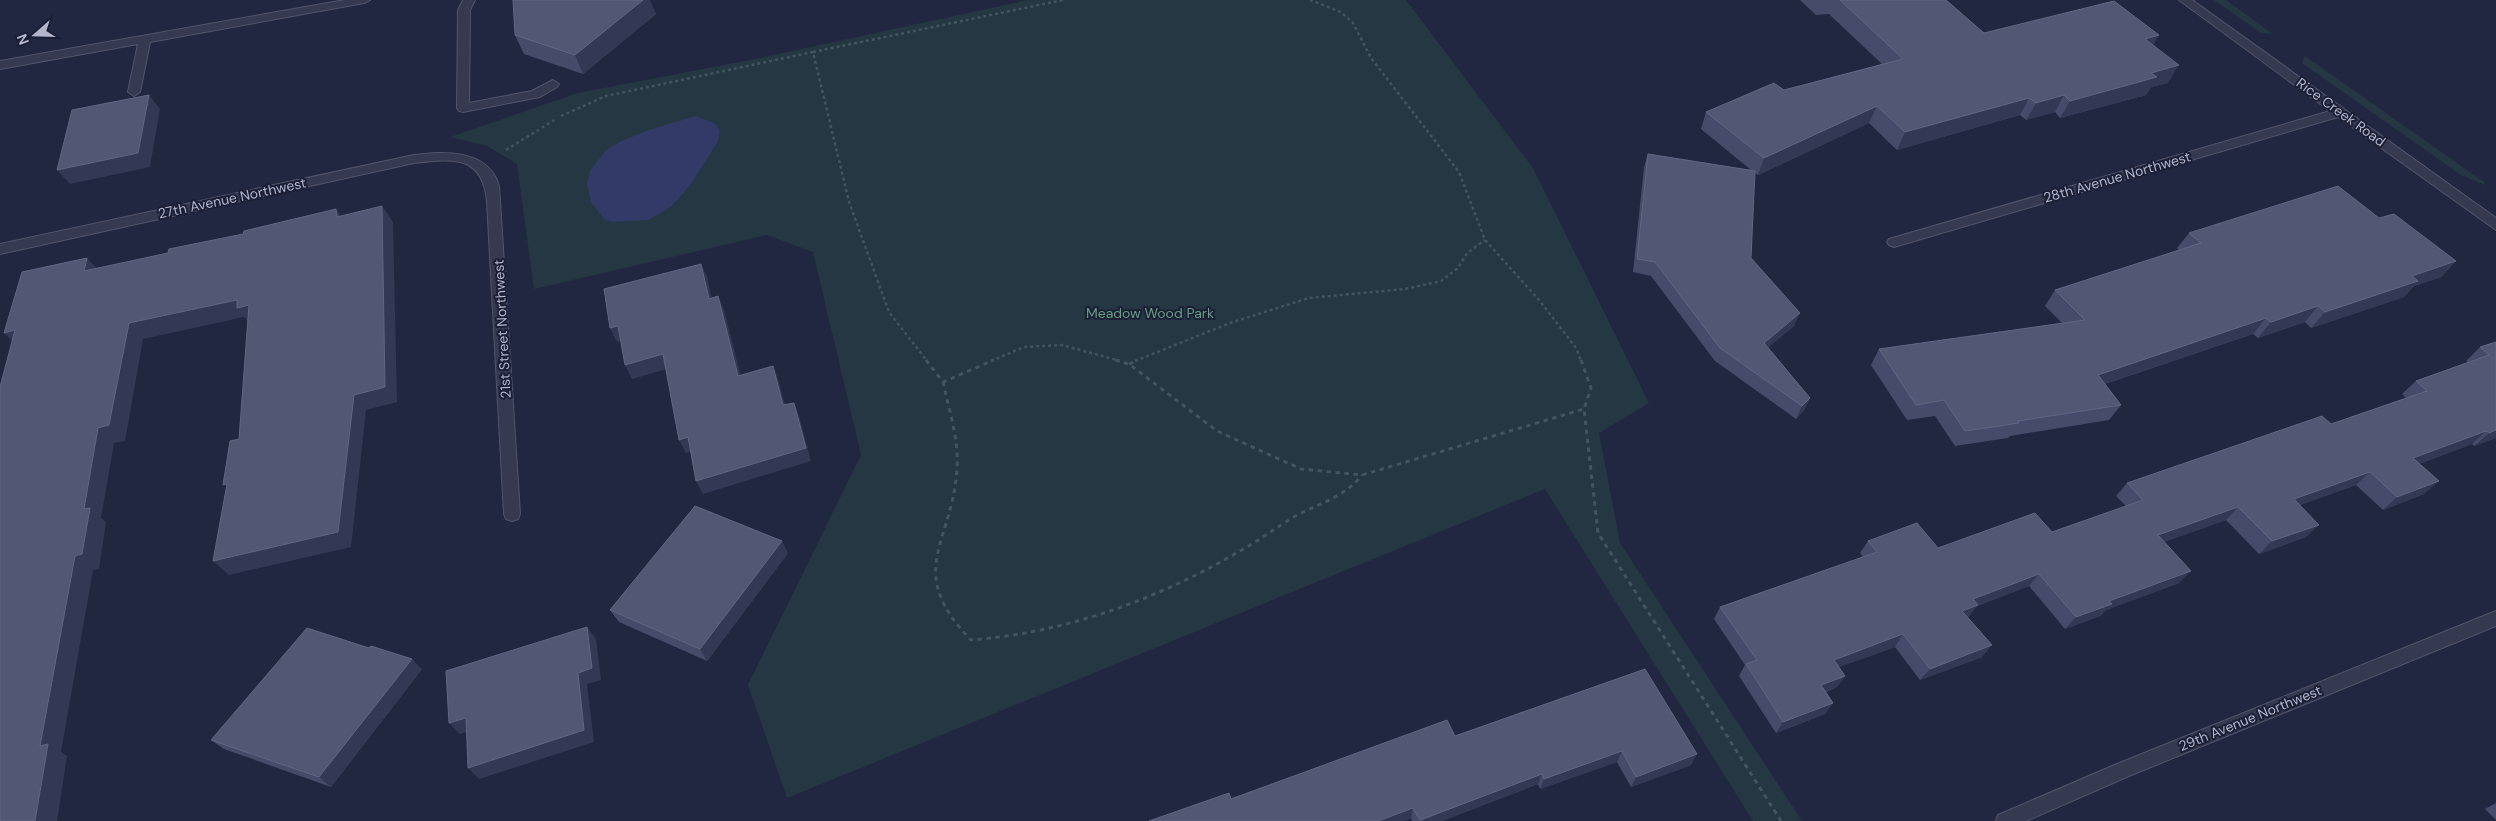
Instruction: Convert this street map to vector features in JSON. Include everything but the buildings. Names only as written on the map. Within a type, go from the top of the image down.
[{"type":"street","points":[[0,65],[364,0]]},
{"type":"street","points":[[469,0],[464,10],[464,108],[536,94],[553,84]]},
{"type":"street","name":"Rice Creek Road","points":[[2185,0],[2496,225]]},
{"type":"street","points":[[134,92],[145,39]]},
{"type":"street","name":"28th Avenue Northwest","points":[[1894,242],[2340,112]]},
{"type":"street","name":"27th Avenue Northwest","points":[[0,249],[414,159],[443,155],[464,158],[480,166]]},
{"type":"street","name":"21st Street Northwest","points":[[480,166],[491,181],[494,201],[512,514]]},
{"type":"street","name":"29th Avenue Northwest","points":[[2005,821],[2123,770],[2496,618]]},
{"type":"path","points":[[480,166],[560,116],[606,96],[1063,0]]},
{"type":"path","points":[[1310,0],[1341,12],[1353,23],[1371,58],[1459,172],[1485,240],[1539,300],[1576,348],[1592,388],[1584,409],[1598,533],[1781,821]]},
{"type":"path","points":[[813,52],[849,202],[890,312],[943,382],[958,470],[936,561],[934,579],[939,600],[954,626],[971,640],[1042,630],[1113,612],[1161,594],[1242,550],[1299,514],[1353,488],[1362,475]]},
{"type":"path","points":[[1129,364],[1230,323],[1309,298],[1405,289],[1441,280],[1458,268],[1467,253],[1485,240]]},
{"type":"path","points":[[943,382],[1024,348],[1062,345],[1129,364],[1217,431],[1301,469],[1362,475],[1584,409]]},
{"type":"green space","name":"Meadow Wood Park","points":[[1028,0],[1406,0],[1533,168],[1649,403],[1599,433],[1620,543],[1802,821],[1753,821],[1545,489],[787,798],[748,685],[861,455],[813,252],[767,235],[534,289],[517,164],[487,146],[450,137],[578,93],[760,58]]},
{"type":"green space","points":[[2214,0],[2226,0],[2273,34],[2261,33]]},
{"type":"green space","points":[[2305,56],[2484,182],[2485,185],[2461,175],[2302,63]]},
{"type":"water","points":[[696,116],[716,124],[720,131],[718,141],[691,184],[672,206],[649,220],[612,222],[604,219],[591,202],[587,183],[590,171],[606,150],[621,141],[652,129]]}]
